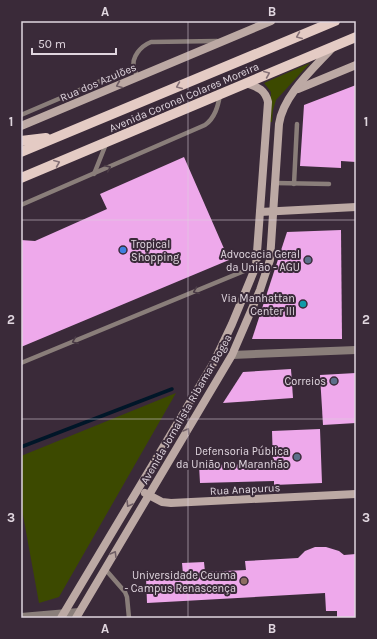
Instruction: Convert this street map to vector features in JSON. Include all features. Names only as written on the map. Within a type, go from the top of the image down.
[{"type":"main road","name":"Rua dos Azulões","points":[[21,126],[271,21]]},
{"type":"main road","name":"Avenida Coronel Colares Moreira","points":[[21,152],[335,21]]},
{"type":"main road","name":"Avenida Coronel Colares Moreira","points":[[21,178],[356,37]]},
{"type":"main road","name":"Avenida Jornalista Ribamar Bogea","points":[[77,615],[232,355],[244,329],[270,260],[281,113],[287,100],[333,47]]},
{"type":"main road","points":[[295,90],[356,64]]},
{"type":"main road","name":"Avenida Jornalista Ribamar Bogea","points":[[63,615],[214,362],[232,324],[256,266],[268,102],[266,94],[262,90],[246,83]]},
{"type":"main road","points":[[21,141],[60,136]]},
{"type":"main road","points":[[260,212],[356,207]]},
{"type":"main road","name":"Rua Anapurus","points":[[138,489],[162,502],[171,503],[356,494]]},
{"type":"street","points":[[232,355],[356,350]]},
{"type":"street","points":[[21,617],[77,615]]},
{"type":"lane","points":[[138,77],[133,67],[136,56],[140,48],[151,42],[224,41]]},
{"type":"lane","points":[[21,115],[133,67]]},
{"type":"lane","points":[[21,205],[205,125],[214,115],[220,94]]},
{"type":"lane","points":[[294,184],[297,124]]},
{"type":"lane","points":[[94,174],[107,142]]},
{"type":"lane","points":[[275,183],[329,184]]},
{"type":"lane","points":[[21,363],[256,266]]},
{"type":"lane","points":[[105,569],[125,592],[127,597],[129,618]]},
{"type":"green space","points":[[310,63],[276,100],[272,122],[270,122],[271,92],[264,83]]},
{"type":"green space","points":[[176,393],[59,597],[39,603],[21,504],[21,456]]},
{"type":"building","points":[[356,85],[356,162],[341,161],[341,168],[300,166],[304,105]]},
{"type":"building","name":"Tropical Shopping","points":[[184,157],[229,260],[21,347],[21,240],[35,241],[107,209],[100,194]]},
{"type":"building","name":"Via Manhattan Center III","points":[[341,230],[342,339],[252,339],[287,232]]},
{"type":"building","points":[[291,369],[293,398],[223,403],[243,372]]},
{"type":"building","points":[[356,373],[356,423],[323,425],[320,375]]},
{"type":"building","name":"Defensoria Pública da União no Maranhão","points":[[320,429],[322,483],[274,485],[274,481],[200,483],[199,465],[273,464],[272,431]]},
{"type":"building","points":[[315,547],[326,547],[339,551],[344,555],[356,554],[356,618],[337,618],[337,611],[326,611],[325,593],[147,603],[146,577],[183,574],[182,563],[204,562],[205,572],[246,570],[245,561],[298,558],[305,551]]},
{"type":"waterway","points":[[21,447],[172,389]]},
{"type":"place","name":"Tropical Shopping","points":[[123,250]]},
{"type":"place","name":"Advocacia Geral da União - AGU","points":[[308,260]]},
{"type":"place","name":"Via Manhattan Center III","points":[[303,304]]},
{"type":"place","name":"Correios","points":[[334,381]]},
{"type":"place","name":"Defensoria Pública da União no Maranhão","points":[[297,457]]},
{"type":"place","name":"Universidade Ceuma - Campus Renascença","points":[[244,581]]}]
